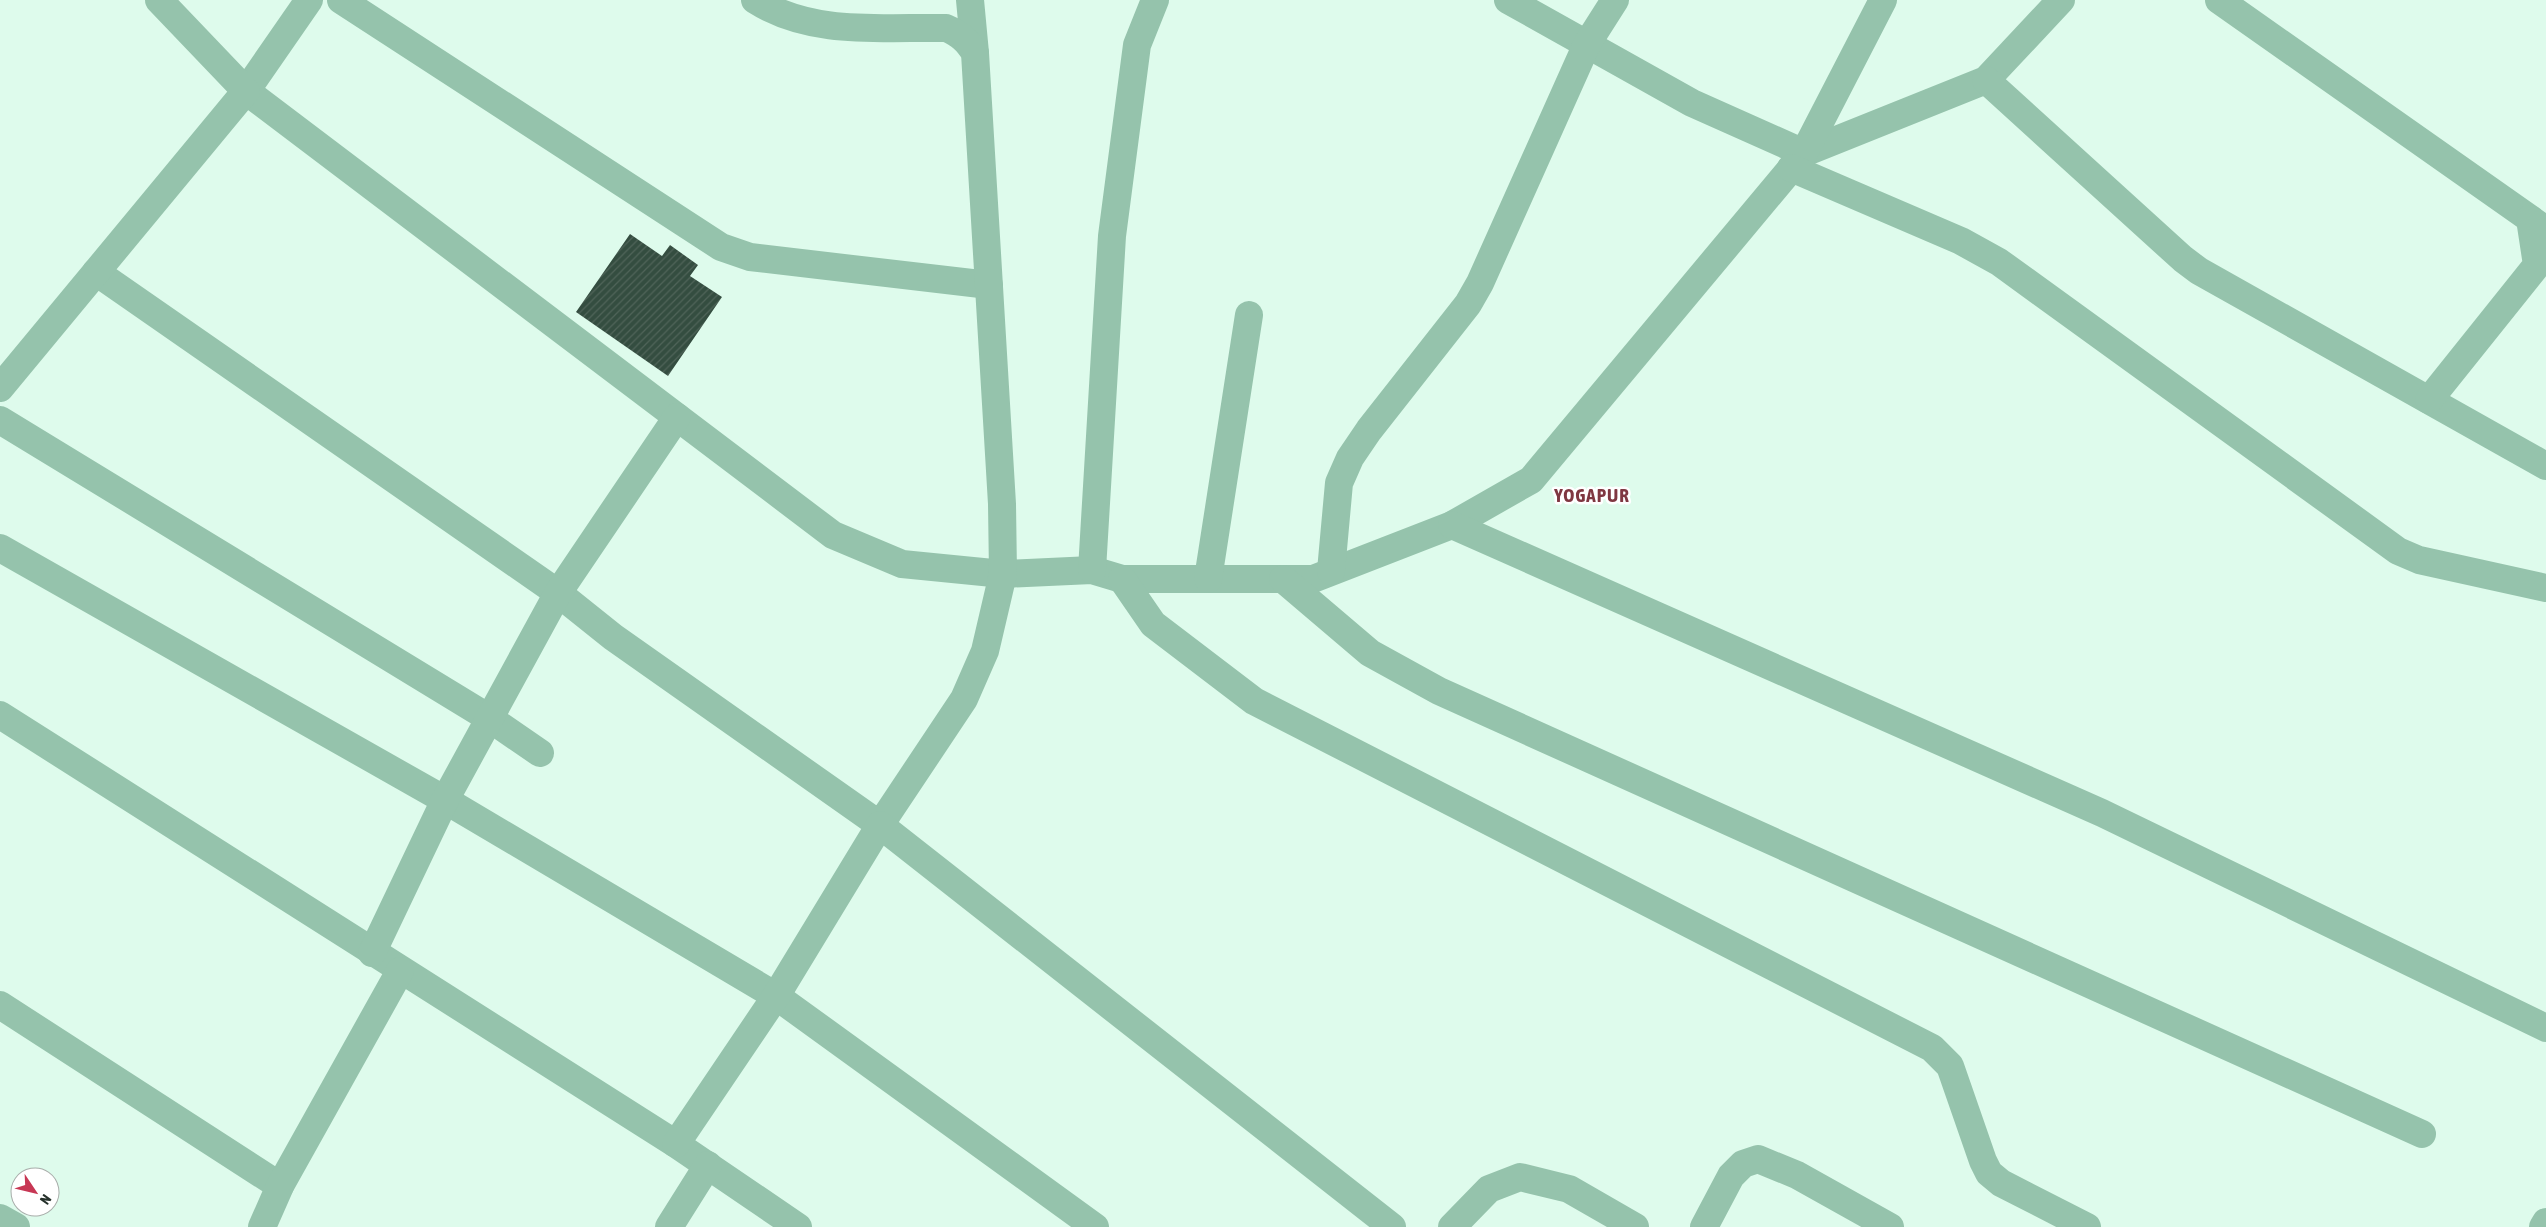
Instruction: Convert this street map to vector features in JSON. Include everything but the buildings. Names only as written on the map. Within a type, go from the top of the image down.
[{"type":"street","points":[[159,0],[246,91],[833,535],[902,564],[1003,574],[1092,570],[1122,579],[1313,579],[1452,525],[1531,480],[1798,161],[1883,0]]},
{"type":"street","points":[[0,388],[246,91],[309,0]]},
{"type":"street","points":[[341,0],[721,247],[750,257],[989,285]]},
{"type":"street","points":[[755,0],[793,18],[826,27],[946,28],[958,33],[968,42],[975,53]]},
{"type":"street","points":[[676,1144],[776,996],[880,825],[964,700],[985,651],[1003,574],[1002,504],[975,53],[970,0]]},
{"type":"street","points":[[1092,570],[1112,236],[1137,45],[1155,0]]},
{"type":"street","points":[[1508,0],[1798,161],[1961,241],[1999,262],[2398,551],[2419,560],[2546,588]]},
{"type":"street","points":[[1331,571],[1339,483],[1350,458],[1369,430],[1472,297],[1587,44],[1615,0]]},
{"type":"street","points":[[1798,161],[1986,80],[2061,0]]},
{"type":"street","points":[[2219,0],[2538,224],[2538,265],[2429,400]]},
{"type":"street","points":[[1986,80],[2183,259],[2199,271],[2546,466]]},
{"type":"street","points":[[96,272],[558,593],[613,637],[880,825],[1392,1227]]},
{"type":"street","points":[[1208,579],[1249,316]]},
{"type":"street","points":[[372,953],[445,800],[558,593],[677,417]]},
{"type":"street","points":[[0,420],[489,718],[540,753]]},
{"type":"street","points":[[1452,525],[2102,813],[2546,1028]]},
{"type":"street","points":[[0,548],[445,800],[776,996],[1096,1227]]},
{"type":"street","points":[[1122,579],[1153,624],[1254,701],[1932,1048],[1950,1066],[1958,1084],[1983,1161],[1989,1173],[2001,1184],[2087,1227]]},
{"type":"street","points":[[1284,579],[1370,653],[1439,691],[2422,1134]]},
{"type":"street","points":[[0,715],[400,971],[676,1144],[798,1227]]},
{"type":"street","points":[[262,1227],[280,1186],[400,971]]},
{"type":"street","points":[[0,1005],[280,1186]]},
{"type":"street","points":[[1704,1227],[1731,1176],[1743,1164],[1758,1159],[1797,1174],[1890,1227]]},
{"type":"street","points":[[669,1227],[708,1165]]},
{"type":"street","points":[[1452,1227],[1489,1189],[1520,1177],[1570,1189],[1635,1227]]},
{"type":"street","points":[[0,1218],[16,1227]]},
{"type":"street","points":[[2544,1227],[2546,1222]]},
{"type":"district","name":"YOGAPUR","points":[[1592,495]]}]
